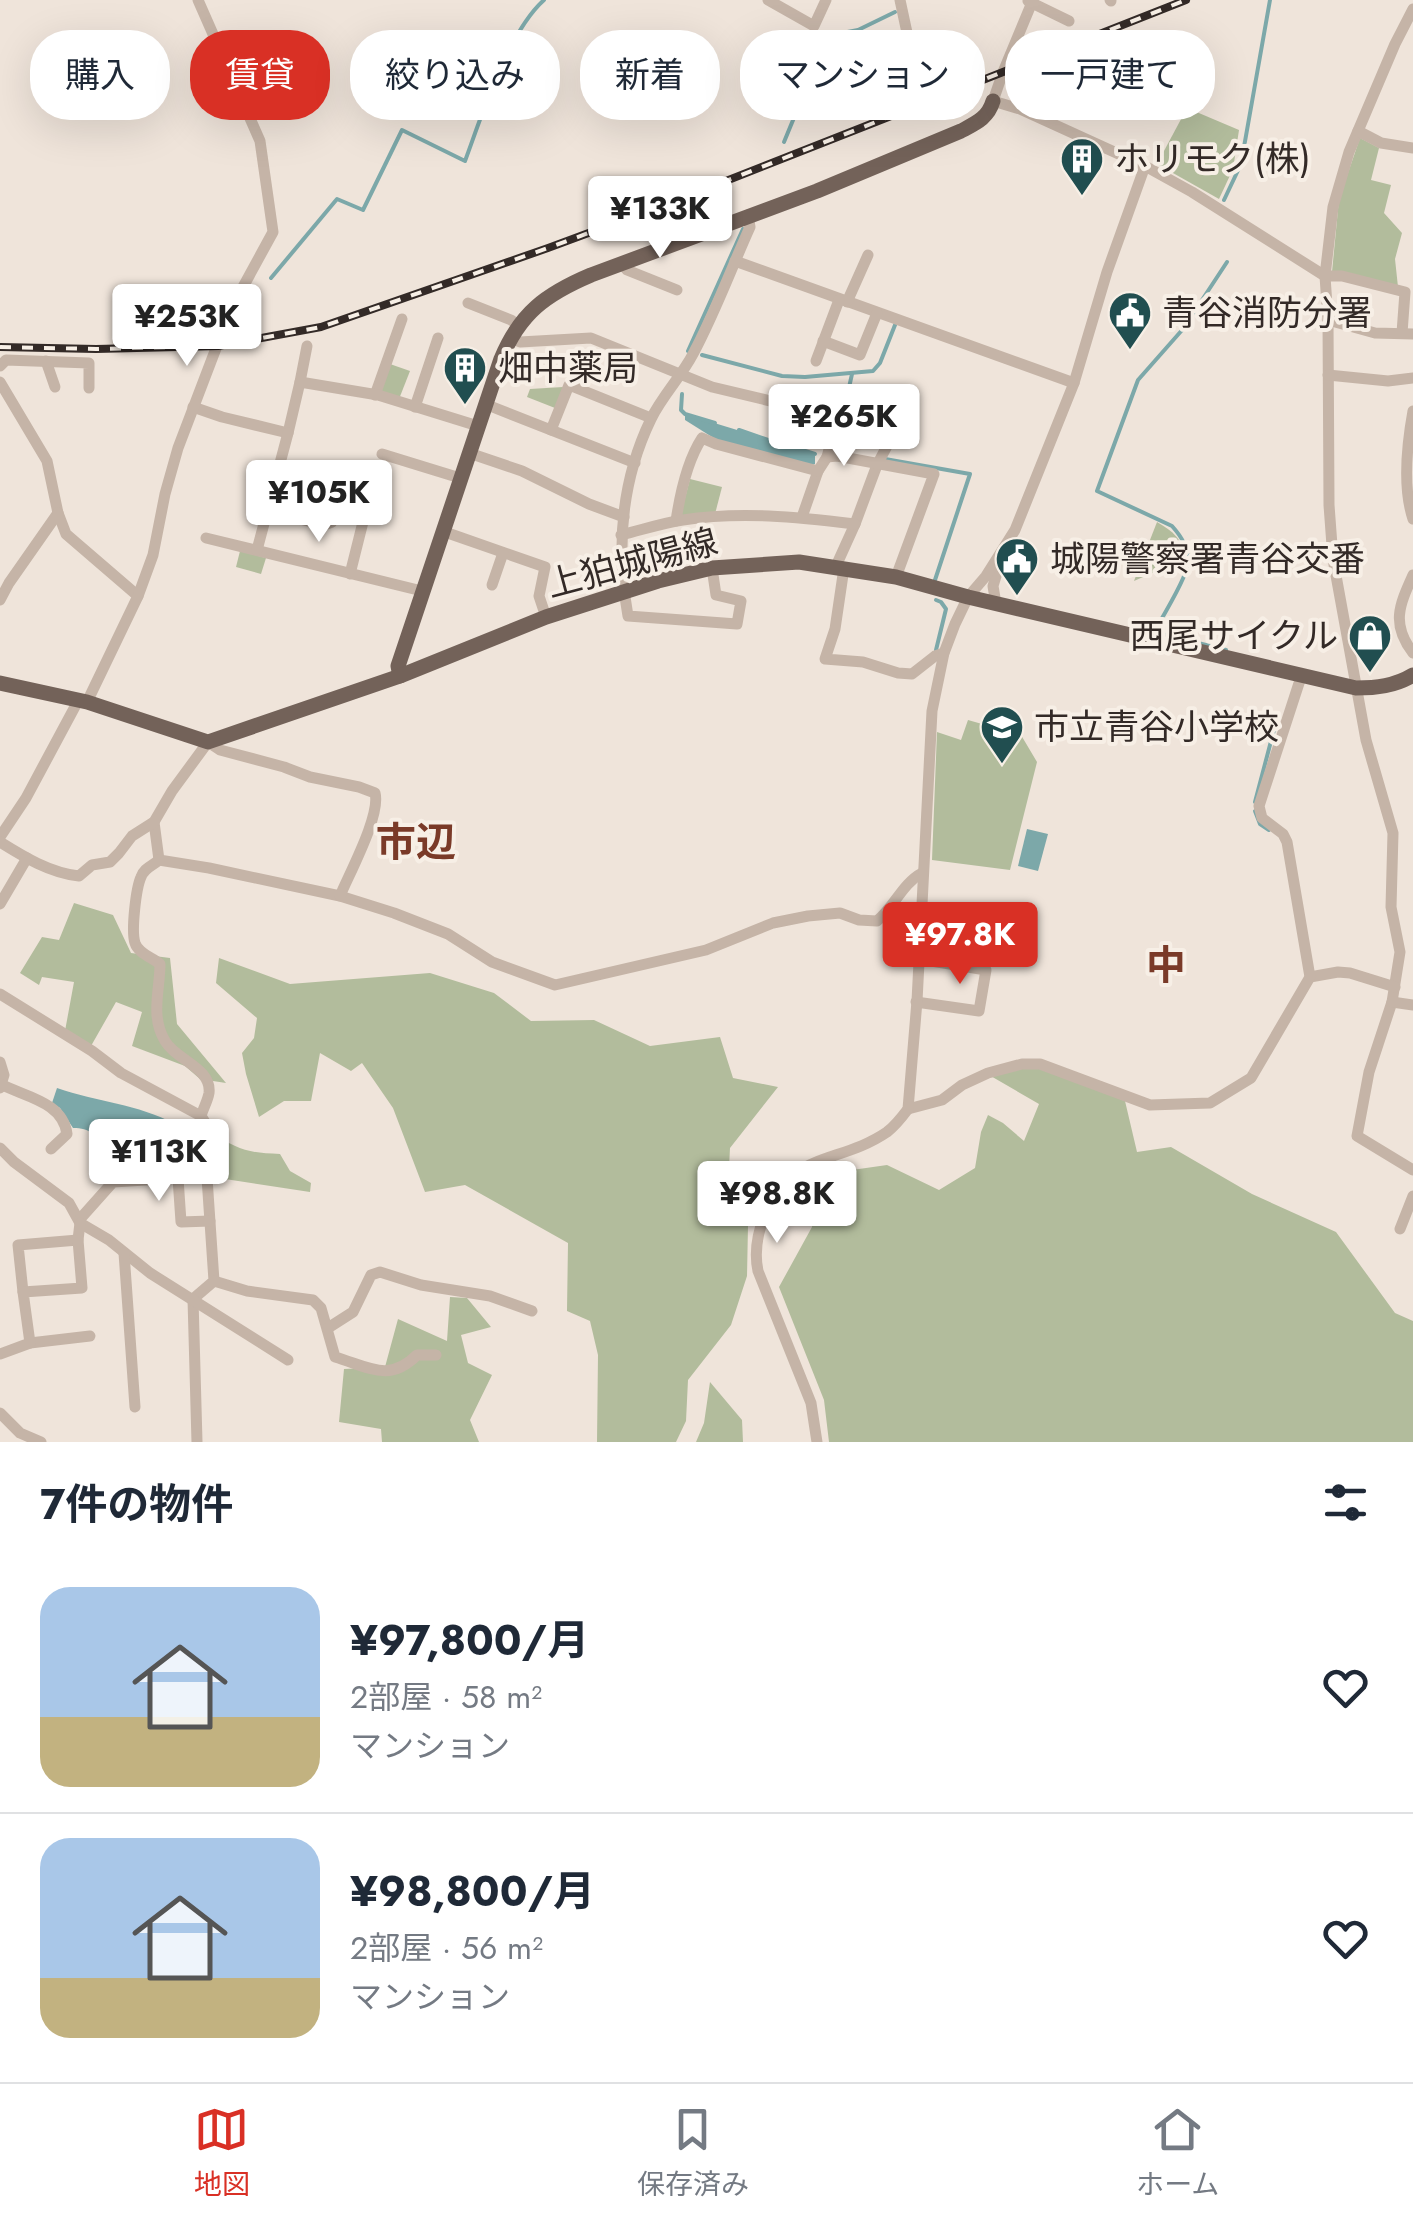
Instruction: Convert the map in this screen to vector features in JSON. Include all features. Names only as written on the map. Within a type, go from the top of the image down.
[{"type":"main road","points":[[400,676],[398,666],[485,404],[514,332],[542,300],[560,288],[817,191],[961,131],[982,120],[993,102]]},
{"type":"main road","name":"上狛城陽線","points":[[208,742],[400,676],[546,617],[658,580],[712,568],[798,562],[896,578],[1356,688],[1378,688],[1413,675]]},
{"type":"main road","points":[[0,683],[82,702],[208,742]]},
{"type":"street","points":[[198,0],[260,141],[273,232],[231,308],[178,448],[153,554],[138,596],[82,702],[0,840],[26,858],[64,875],[79,876],[92,864],[110,862],[132,836],[154,822],[208,742],[220,750],[375,793],[378,802],[374,817],[340,896]]},
{"type":"street","points":[[768,0],[814,26],[826,0]]},
{"type":"street","points":[[900,0],[906,30]]},
{"type":"street","points":[[1069,21],[1031,1],[993,102],[1020,109],[1144,166],[1324,276],[1342,276],[1405,292],[1407,334],[1375,333],[1328,320]]},
{"type":"street","points":[[1413,8],[1349,152],[1333,207],[1324,276],[1333,559],[1366,740],[1393,833],[1391,906],[1400,952],[1392,1002],[1369,1072],[1357,1136],[1413,1170]]},
{"type":"street","points":[[851,51],[872,59],[894,58],[884,72],[850,84],[843,85],[834,68],[839,57],[851,51]]},
{"type":"street","points":[[1358,131],[1381,142],[1413,148]]},
{"type":"street","points":[[996,604],[993,586],[1006,547],[1074,383],[1144,166]]},
{"type":"street","points":[[712,568],[716,595],[740,601],[737,624],[628,616],[620,564],[627,489],[651,418],[692,356],[750,227],[748,215]]},
{"type":"street","points":[[816,361],[868,255]]},
{"type":"street","points":[[734,261],[1074,383]]},
{"type":"street","points":[[622,264],[627,270],[677,290]]},
{"type":"street","points":[[468,302],[512,320],[520,342],[592,338],[712,387],[783,404],[840,406],[906,394]]},
{"type":"street","points":[[823,341],[860,354],[878,313]]},
{"type":"street","points":[[375,395],[402,319]]},
{"type":"street","points":[[415,407],[438,338]]},
{"type":"street","points":[[257,550],[307,346]]},
{"type":"street","points":[[0,366],[6,360],[89,363],[89,388]]},
{"type":"street","points":[[46,361],[55,387]]},
{"type":"street","points":[[1328,375],[1388,381],[1413,378]]},
{"type":"street","points":[[911,380],[896,429],[876,464],[840,567],[834,629],[826,659],[863,662],[912,674],[935,656],[944,654]]},
{"type":"street","points":[[0,382],[6,405],[47,462],[66,534],[138,596]]},
{"type":"street","points":[[300,382],[375,395],[478,426]]},
{"type":"street","points":[[551,430],[569,385],[651,418]]},
{"type":"street","points":[[485,404],[635,463]]},
{"type":"street","points":[[802,517],[827,457],[840,406]]},
{"type":"street","points":[[194,408],[288,433]]},
{"type":"street","points":[[1413,411],[1407,460],[1413,519]]},
{"type":"street","points":[[676,521],[694,450],[702,438],[818,471]]},
{"type":"street","points":[[469,452],[624,517]]},
{"type":"street","points":[[382,454],[460,478]]},
{"type":"street","points":[[827,457],[934,474],[896,578]]},
{"type":"street","points":[[268,511],[324,525],[332,522],[336,510],[343,506],[358,509],[364,518],[350,574]]},
{"type":"street","points":[[0,600],[4,578],[58,514]]},
{"type":"street","points":[[622,534],[676,521],[742,515],[855,524]]},
{"type":"street","points":[[442,531],[545,566],[539,596],[546,617]]},
{"type":"street","points":[[206,538],[422,591]]},
{"type":"street","points":[[817,1442],[811,1403],[758,1271],[755,1257],[762,1222],[786,1178],[884,1134],[908,1109],[932,711],[954,624],[968,597],[1006,547]]},
{"type":"street","points":[[492,585],[503,553]]},
{"type":"street","points":[[1413,575],[1402,598],[1398,623],[1402,639],[1413,654]]},
{"type":"street","points":[[908,1109],[942,1100],[988,1073],[1022,1064],[1040,1064],[1150,1105],[1210,1103],[1258,1071],[1266,1050],[1310,977],[1287,842],[1283,834],[1262,818],[1259,806],[1301,677]]},
{"type":"street","points":[[154,822],[159,860]]},
{"type":"street","points":[[0,904],[26,858]]},
{"type":"street","points":[[201,1116],[210,1091],[206,1078],[165,1042],[157,1020],[160,964],[135,945],[133,928],[140,877],[159,860],[340,896],[448,934],[492,962],[555,984],[706,950],[773,923],[808,916],[840,913],[858,920],[877,921],[912,878],[922,873]]},
{"type":"street","points":[[916,1002],[979,1010],[986,970],[919,959]]},
{"type":"street","points":[[1310,977],[1350,972],[1395,987]]},
{"type":"street","points":[[0,994],[121,1073],[201,1116],[206,1124],[214,1282]]},
{"type":"street","points":[[1392,1002],[1413,1005]]},
{"type":"street","points":[[0,1062],[4,1074],[1,1086],[46,1104],[66,1122],[68,1134],[51,1149]]},
{"type":"street","points":[[0,1148],[69,1203],[80,1221],[288,1360]]},
{"type":"street","points":[[23,1292],[82,1288],[80,1221],[113,1182],[178,1178],[181,1222],[210,1221]]},
{"type":"street","points":[[1400,1229],[1413,1196]]},
{"type":"street","points":[[30,1342],[18,1245],[78,1240]]},
{"type":"street","points":[[124,1253],[135,1407]]},
{"type":"street","points":[[328,1328],[353,1312],[371,1275],[380,1272],[420,1285],[490,1296],[532,1311]]},
{"type":"street","points":[[193,1299],[214,1282]]},
{"type":"street","points":[[214,1282],[313,1300],[321,1308],[335,1357],[382,1371],[406,1366],[417,1355],[436,1355]]},
{"type":"street","points":[[193,1299],[197,1442]]},
{"type":"street","points":[[0,1354],[30,1342],[90,1336]]},
{"type":"street","points":[[0,1412],[18,1437],[41,1442]]},
{"type":"green space","points":[[1181,120],[1215,120],[1239,130],[1233,169],[1219,199],[1157,164]]},
{"type":"green space","points":[[1360,138],[1379,148],[1371,180],[1391,185],[1384,213],[1402,233],[1395,259],[1398,287],[1332,272],[1339,199]]},
{"type":"green space","points":[[390,364],[410,371],[399,399],[380,392]]},
{"type":"green space","points":[[563,387],[555,408],[527,397],[530,389]]},
{"type":"green space","points":[[690,479],[722,487],[715,514],[680,517]]},
{"type":"green space","points":[[1157,522],[1176,537],[1186,558],[1134,581]]},
{"type":"green space","points":[[240,551],[266,558],[261,574],[236,567]]},
{"type":"green space","points":[[968,720],[1021,735],[1037,762],[1010,870],[932,860],[937,732],[961,740]]},
{"type":"green space","points":[[74,903],[113,915],[131,953],[170,958],[177,1024],[226,1083],[200,1079],[185,1066],[132,1046],[142,1012],[116,1002],[91,1046],[65,1031],[74,982],[42,977],[39,985],[20,973],[42,937],[59,940]]},
{"type":"green space","points":[[219,958],[290,984],[430,973],[494,993],[531,1021],[594,1020],[650,1046],[720,1037],[733,1078],[778,1087],[730,1148],[727,1207],[748,1226],[747,1276],[731,1325],[688,1380],[686,1421],[676,1442],[597,1442],[598,1355],[590,1321],[567,1311],[568,1243],[465,1185],[425,1192],[393,1108],[362,1063],[351,1071],[320,1053],[311,1101],[284,1101],[259,1117],[242,1053],[254,1038],[257,1018],[216,983]]},
{"type":"green space","points":[[1023,1068],[1043,1069],[1125,1101],[1137,1152],[1171,1147],[1252,1194],[1336,1232],[1395,1313],[1413,1321],[1413,1442],[829,1442],[824,1400],[779,1287],[812,1227],[817,1175],[887,1165],[939,1190],[975,1168],[988,1115],[1024,1141],[1039,1104],[989,1075]]},
{"type":"green space","points":[[212,1132],[244,1149],[280,1154],[290,1171],[311,1183],[310,1192],[212,1177]]},
{"type":"green space","points":[[450,1297],[467,1298],[491,1327],[461,1335],[468,1363],[492,1375],[470,1420],[479,1442],[382,1442],[381,1429],[339,1422],[344,1369],[385,1367],[398,1319],[447,1341]]},
{"type":"green space","points":[[710,1382],[742,1420],[743,1442],[696,1442],[704,1423]]},
{"type":"water","points":[[685,414],[815,454],[815,464],[810,466],[720,442],[685,420]]},
{"type":"water","points":[[1027,829],[1048,834],[1038,871],[1018,866]]},
{"type":"water","points":[[57,1088],[161,1117],[175,1124],[180,1142],[105,1149],[92,1133],[73,1128],[52,1103]]},
{"type":"waterway","points":[[271,278],[337,199],[363,210],[402,130],[465,161],[508,53],[544,0]]},
{"type":"waterway","points":[[1224,200],[1241,164],[1270,0]]},
{"type":"waterway","points":[[784,142],[805,91],[837,34],[858,30],[895,12]]},
{"type":"waterway","points":[[688,351],[743,229]]},
{"type":"waterway","points":[[1226,650],[1154,632],[1186,571],[1188,558],[1182,538],[1172,526],[1097,491],[1138,380],[1183,329],[1227,262]]},
{"type":"waterway","points":[[702,355],[782,376],[873,371],[895,325]]},
{"type":"waterway","points":[[846,401],[852,374]]},
{"type":"waterway","points":[[682,394],[681,410],[685,414],[715,423]]},
{"type":"waterway","points":[[739,430],[777,443]]},
{"type":"waterway","points":[[786,445],[815,454]]},
{"type":"waterway","points":[[885,459],[970,474],[934,583]]},
{"type":"waterway","points":[[936,600],[946,609],[936,650]]},
{"type":"waterway","points":[[1255,802],[1275,726]]},
{"type":"waterway","points":[[1255,811],[1260,824],[1269,830]]},
{"type":"railway","points":[[0,347],[218,346],[321,327],[675,201],[1186,0]]},
{"type":"place","name":"ホリモク(株)","points":[[1082,197]]},
{"type":"place","name":"青谷消防分署","points":[[1130,351]]},
{"type":"place","name":"畑中薬局","points":[[465,406]]},
{"type":"place","name":"城陽警察署青谷交番","points":[[1017,597]]},
{"type":"place","name":"西尾サイクル","points":[[1370,674]]},
{"type":"place","name":"市立青谷小学校","points":[[1002,765]]},
{"type":"district","name":"市辺","points":[[416,842]]},
{"type":"district","name":"中","points":[[1166,965]]}]
